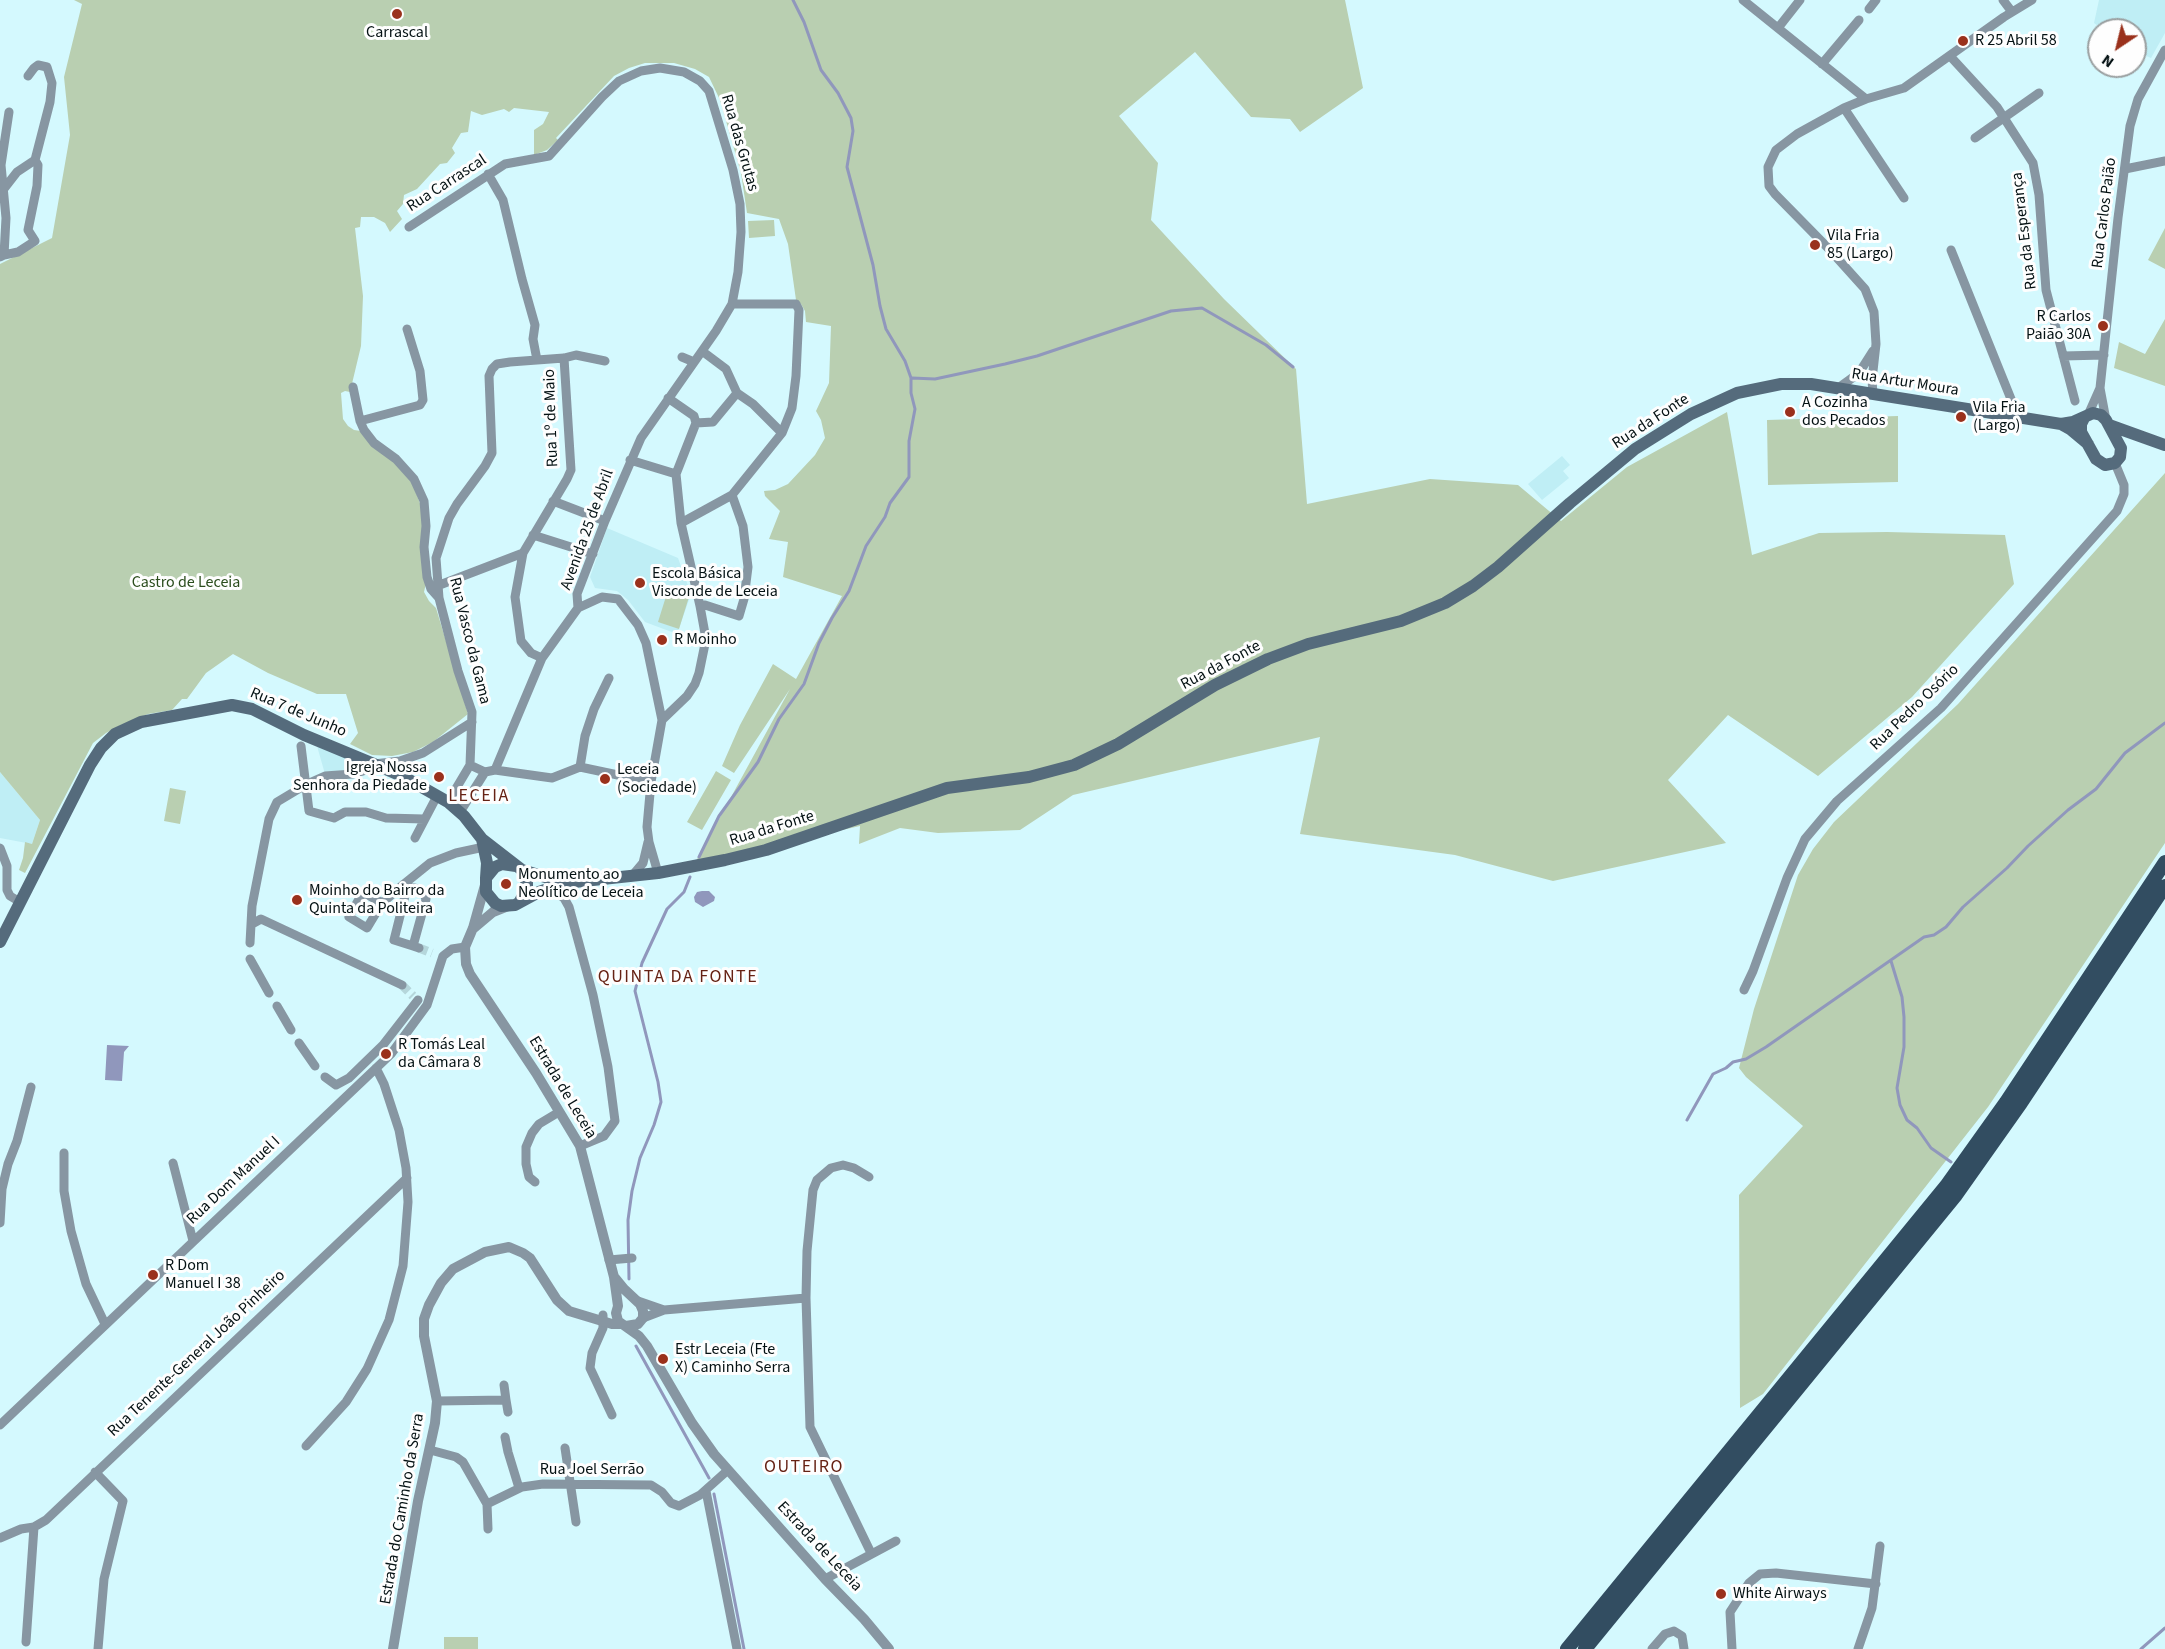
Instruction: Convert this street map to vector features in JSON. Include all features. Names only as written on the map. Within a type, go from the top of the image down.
[{"type":"main road","name":"Rua da Fonte","points":[[520,901],[569,882],[658,873],[766,850],[947,788],[1047,773],[1088,760],[1259,663],[1308,644],[1401,621],[1445,603],[1498,567],[1635,449],[1669,427],[1722,399],[1737,393],[1781,384],[1811,384],[1837,389]]},
{"type":"main road","name":"Rua Artur Moura","points":[[1837,389],[2061,424]]},
{"type":"main road","points":[[2061,424],[2097,413],[2108,423],[2165,446]]},
{"type":"main road","points":[[2086,416],[2080,429],[2099,462],[2109,465],[2134,446],[2151,441]]},
{"type":"main road","points":[[2108,423],[2121,448],[2118,458]]},
{"type":"main road","points":[[2061,424],[2088,444]]},
{"type":"main road","name":"Rua 7 de Junho","points":[[0,942],[90,765],[101,748],[115,734],[141,722],[218,706],[241,706],[252,709],[304,735],[404,777],[442,799],[462,814]]},
{"type":"main road","points":[[462,814],[483,843],[519,868],[527,883],[527,890],[520,901],[508,906],[495,903],[490,898],[486,881],[487,863],[483,843]]},
{"type":"main road","points":[[1567,1649],[1953,1178],[2165,862]]},
{"type":"main road","points":[[486,881],[495,867],[502,864],[519,868]]},
{"type":"main road","name":"Rua da Fonte","points":[[519,868],[569,882]]},
{"type":"main road","points":[[1585,1649],[1956,1195],[2021,1103],[2165,886]]},
{"type":"street","points":[[1743,0],[1866,99]]},
{"type":"street","points":[[1778,28],[1800,0]]},
{"type":"street","points":[[1869,9],[1876,0]]},
{"type":"street","points":[[2003,0],[2012,12]]},
{"type":"street","points":[[1873,394],[1872,380],[1876,344],[1874,312],[1865,289],[1769,186],[1768,167],[1776,150],[1797,134],[1844,108],[1904,88],[2032,0]]},
{"type":"street","points":[[1822,64],[1859,20]]},
{"type":"street","name":"Rua Carlos Paião","points":[[2086,416],[2100,388],[2130,126],[2138,99],[2165,50]]},
{"type":"street","name":"Rua da Esperança","points":[[1950,56],[1988,96],[2035,171],[2046,290],[2075,401]]},
{"type":"street","points":[[3,190],[17,172],[35,160],[50,102],[52,83],[48,70],[43,66],[33,68],[28,76]]},
{"type":"street","name":"Rua Carrascal","points":[[409,227],[505,164],[549,156],[619,81],[641,71],[660,68],[684,72],[700,81],[709,92]]},
{"type":"street","name":"Rua das Grutas","points":[[668,398],[732,304],[738,272],[741,232],[740,204],[733,170],[709,92]]},
{"type":"street","points":[[1975,138],[2039,93]]},
{"type":"street","points":[[1844,108],[1904,198]]},
{"type":"street","points":[[9,112],[0,165],[6,218],[2,256],[18,252],[35,241],[28,230],[37,186],[38,165],[35,160]]},
{"type":"street","points":[[2125,169],[2165,161]]},
{"type":"street","points":[[488,174],[502,200],[536,325],[533,339],[537,360]]},
{"type":"street","points":[[1951,250],[2010,399],[2010,416]]},
{"type":"street","points":[[681,523],[732,495],[782,433],[792,408],[799,310],[796,304],[732,304]]},
{"type":"street","points":[[360,421],[420,405],[423,400],[420,371],[407,329]]},
{"type":"street","points":[[1837,389],[1859,372],[1870,358],[1876,344]]},
{"type":"street","points":[[702,351],[726,369],[737,393],[753,404],[782,433]]},
{"type":"street","name":"Rua Vasco da Gama","points":[[470,765],[470,705],[458,671],[439,598],[436,558],[449,518],[492,453],[488,385],[492,369],[497,364],[576,355],[605,361]]},
{"type":"street","points":[[2063,356],[2104,355]]},
{"type":"street","points":[[681,357],[694,362]]},
{"type":"street","name":"Rua 1º de Maio","points":[[542,658],[531,653],[521,641],[515,597],[523,553],[571,470],[564,358]]},
{"type":"street","points":[[353,387],[364,430],[374,443],[396,459],[414,480],[424,501],[426,526],[424,547],[427,577],[431,589],[439,598]]},
{"type":"street","name":"Rua Carlos Paião","points":[[2100,388],[2108,423]]},
{"type":"street","points":[[696,423],[713,422],[737,393]]},
{"type":"street","points":[[662,720],[687,696],[699,673],[706,639],[681,523],[676,474],[696,423],[694,416],[668,398]]},
{"type":"street","name":"Avenida 25 de Abril","points":[[495,770],[542,658],[578,608],[578,594],[630,460],[641,438],[668,398]]},
{"type":"street","name":"Rua Pedro Osório","points":[[1744,990],[1787,878],[1805,839],[1838,801],[1941,708],[2117,511],[2124,494],[2118,458]]},
{"type":"street","points":[[630,460],[676,474]]},
{"type":"street","points":[[700,606],[705,605],[739,616],[744,599],[748,567],[743,526],[732,495]]},
{"type":"street","points":[[553,501],[605,521]]},
{"type":"street","points":[[533,535],[593,554]]},
{"type":"street","points":[[437,586],[523,553]]},
{"type":"street","points":[[578,608],[602,597],[618,599],[638,625],[646,643],[662,720],[651,782],[648,818],[649,840],[658,873]]},
{"type":"street","points":[[580,767],[585,736],[594,709],[609,678]]},
{"type":"street","points":[[250,943],[252,906],[269,819],[277,802],[325,776],[363,771],[374,764],[400,761],[423,753],[471,722]]},
{"type":"street","points":[[302,747],[309,811],[334,818],[345,812],[366,812],[386,818],[424,819]]},
{"type":"street","points":[[415,838],[424,819],[470,765],[485,772],[495,770],[552,778],[580,767],[651,782]]},
{"type":"street","points":[[462,814],[485,772]]},
{"type":"street","points":[[632,876],[643,863],[649,840]]},
{"type":"street","points":[[382,903],[430,863],[483,843]]},
{"type":"street","points":[[0,849],[7,866],[7,890],[10,896],[20,902]]},
{"type":"street","points":[[432,952],[443,956],[453,949],[465,947],[473,928],[486,881]]},
{"type":"street","points":[[405,886],[423,892],[426,899],[416,947],[394,940],[405,886]]},
{"type":"street","points":[[551,889],[564,898],[570,907],[593,995],[608,1067],[615,1121],[604,1136],[580,1146]]},
{"type":"street","points":[[473,928],[493,912],[508,906]]},
{"type":"street","points":[[252,924],[261,919],[402,985]]},
{"type":"street","name":"Estrada de Leceia","points":[[465,947],[466,964],[470,974],[580,1146],[614,1277],[617,1307]]},
{"type":"street","name":"Rua Dom Manuel I","points":[[0,1425],[391,1054],[443,956]]},
{"type":"street","points":[[250,958],[253,968],[269,993]]},
{"type":"street","points":[[325,1077],[336,1085],[349,1078],[383,1045],[419,1000]]},
{"type":"street","points":[[277,1006],[291,1030]]},
{"type":"street","points":[[299,1043],[315,1066]]},
{"type":"street","points":[[306,1446],[346,1402],[367,1369],[389,1320],[403,1266],[407,1211],[406,1178],[399,1130],[384,1084],[376,1068]]},
{"type":"street","points":[[0,1223],[2,1190],[31,1087]]},
{"type":"street","points":[[535,1182],[529,1177],[526,1147],[539,1124],[559,1112]]},
{"type":"street","points":[[64,1153],[64,1191],[71,1231],[86,1284],[105,1324]]},
{"type":"street","points":[[173,1163],[193,1241]]},
{"type":"street","points":[[869,1177],[854,1168],[843,1165],[831,1168],[818,1180],[812,1198],[807,1251],[806,1298],[810,1427],[871,1553]]},
{"type":"street","name":"Rua Tenente-General João Pinheiro","points":[[0,1538],[15,1531],[34,1527],[45,1520],[406,1178]]},
{"type":"street","name":"Estrada do Caminho da Serra","points":[[393,1649],[437,1401],[423,1326],[426,1312],[441,1283],[453,1269],[485,1251],[501,1247],[509,1248],[523,1253],[536,1265],[563,1306],[577,1315],[603,1318],[624,1325]]},
{"type":"street","points":[[609,1260],[627,1258]]},
{"type":"street","name":"Estrada de Leceia","points":[[614,1277],[636,1301]]},
{"type":"street","points":[[617,1307],[616,1317],[624,1325],[634,1326],[657,1311],[806,1298]]},
{"type":"street","points":[[612,1415],[590,1368],[592,1353],[601,1334],[603,1318],[623,1300],[636,1301],[664,1310]]},
{"type":"street","points":[[636,1301],[643,1311],[642,1319]]},
{"type":"street","name":"Estrada de Leceia","points":[[642,1319],[647,1346]]},
{"type":"street","name":"Estrada de Leceia","points":[[624,1325],[647,1346],[692,1423],[728,1470],[825,1579],[864,1618],[889,1649]]},
{"type":"street","points":[[504,1385],[508,1412]]},
{"type":"street","points":[[437,1401],[506,1400]]},
{"type":"street","points":[[505,1437],[507,1452],[519,1488]]},
{"type":"street","points":[[565,1448],[576,1522]]},
{"type":"street","points":[[430,1450],[456,1457],[463,1462],[487,1504],[488,1529]]},
{"type":"street","name":"Rua Joel Serrão","points":[[487,1504],[519,1488],[543,1484],[651,1485],[662,1492],[671,1503],[679,1506],[690,1502],[706,1491],[728,1470]]},
{"type":"street","points":[[94,1472],[123,1501],[104,1579],[98,1649]]},
{"type":"street","points":[[706,1491],[737,1649]]},
{"type":"street","points":[[26,1642],[34,1527]]},
{"type":"street","points":[[825,1579],[896,1541]]},
{"type":"street","points":[[1858,1649],[1872,1608],[1880,1546]]},
{"type":"street","points":[[1732,1649],[1730,1612],[1749,1583],[1760,1574],[1790,1574],[1876,1584]]},
{"type":"street","points":[[1652,1649],[1665,1634],[1674,1631],[1682,1636],[1684,1649]]},
{"type":"shaded area","points":[[2099,0],[2165,0],[2165,33],[2151,58],[2147,56],[2147,18],[2095,18]]},
{"type":"shaded area","points":[[1562,456],[1570,465],[1563,471],[1569,478],[1542,500],[1528,484]]},
{"type":"shaded area","name":"Escola Básica Visconde de Leceia","points":[[607,528],[678,558],[691,594],[677,634],[645,622],[628,600],[617,591],[595,588],[590,577]]},
{"type":"shaded area","points":[[317,746],[361,766],[352,772],[325,774]]},
{"type":"shaded area","points":[[0,772],[40,820],[32,844],[0,838]]},
{"type":"shaded area","points":[[709,891],[715,897],[714,901],[703,907],[695,902],[694,897],[697,892]]},
{"type":"shaded area","points":[[107,1045],[129,1046],[124,1052],[122,1081],[105,1080]]},
{"type":"green space","name":"Castro de Leceia","points":[[74,0],[1345,0],[1363,88],[1300,132],[1290,119],[1251,117],[1195,52],[1119,116],[1158,163],[1151,220],[1224,299],[1296,369],[1307,504],[1430,479],[1518,485],[1561,521],[1627,467],[1727,412],[1752,555],[1819,533],[2005,535],[2014,584],[1912,697],[1818,776],[1728,715],[1668,780],[1726,843],[1553,881],[1455,855],[1300,834],[1320,737],[1073,795],[1020,830],[938,833],[900,828],[859,844],[860,826],[695,863],[790,689],[734,773],[722,766],[740,725],[773,664],[796,679],[842,596],[783,577],[788,542],[769,539],[780,511],[765,496],[764,491],[775,490],[788,484],[815,455],[825,438],[821,420],[816,411],[829,383],[831,326],[806,322],[805,311],[796,300],[788,244],[779,219],[747,213],[741,173],[720,100],[709,77],[695,69],[674,63],[645,63],[614,76],[556,138],[558,140],[547,150],[534,155],[534,130],[543,124],[549,112],[514,108],[509,112],[504,109],[482,115],[471,111],[468,132],[461,133],[452,148],[455,153],[447,163],[440,164],[417,189],[404,195],[403,204],[397,211],[402,219],[390,232],[385,223],[374,217],[361,217],[360,227],[355,228],[363,296],[361,346],[350,392],[341,393],[343,419],[354,430],[361,431],[412,482],[421,506],[426,583],[424,592],[436,608],[468,714],[433,742],[413,752],[392,756],[372,755],[350,744],[358,733],[346,694],[317,694],[268,673],[233,654],[206,673],[187,699],[182,699],[172,710],[148,714],[121,725],[93,743],[25,873],[19,870],[25,842],[32,844],[40,820],[0,772],[0,264],[52,238],[70,135],[64,77],[82,4]]},
{"type":"green space","points":[[774,220],[775,236],[749,238],[748,221]]},
{"type":"green space","points":[[2165,228],[2165,269],[2148,260]]},
{"type":"green space","points":[[2165,319],[2165,386],[2114,368],[2119,342],[2145,354]]},
{"type":"green space","points":[[1898,416],[1898,482],[1768,485],[1767,420]]},
{"type":"green space","points":[[2165,473],[2165,843],[1988,1107],[1763,1394],[1740,1408],[1739,1195],[1803,1126],[1746,1077],[1739,1068],[1754,1009],[1798,875],[1813,849],[1834,822],[1958,704]]},
{"type":"green space","points":[[668,590],[689,597],[679,629],[658,622]]},
{"type":"green space","points":[[716,771],[731,780],[702,830],[687,822]]},
{"type":"green space","points":[[170,788],[186,791],[180,824],[164,821]]},
{"type":"green space","points":[[444,1637],[478,1637],[478,1649],[444,1649]]},
{"type":"waterway","points":[[699,857],[719,816],[758,762],[779,719],[804,684],[819,643],[849,591],[866,546],[885,517],[890,503],[909,477],[909,441],[915,409],[911,393],[911,378],[905,361],[886,329],[873,265],[847,167],[853,131],[851,118],[838,93],[821,70],[804,22],[793,0]]},
{"type":"waterway","points":[[912,378],[935,379],[1005,364],[1037,356],[1171,311],[1202,308],[1266,345],[1293,367]]},
{"type":"waterway","points":[[1687,1120],[1713,1074],[1766,1047],[1924,937],[1934,935],[1946,927],[1963,907],[2028,846],[2068,810],[2096,789],[2125,753],[2165,723]]},
{"type":"waterway","points":[[629,1279],[628,1220],[632,1191],[640,1158],[661,1102],[635,991],[642,963],[667,909],[684,892],[690,877]]},
{"type":"waterway","points":[[1891,961],[1902,997],[1904,1017],[1904,1047],[1897,1088],[1900,1105],[1907,1120],[1917,1128],[1931,1148],[1951,1162]]},
{"type":"waterway","points":[[636,1346],[709,1478]]},
{"type":"waterway","points":[[714,1494],[744,1649]]},
{"type":"waterway","points":[[2141,1649],[2165,1628]]},
{"type":"tunnel","points":[[419,948],[432,953]]},
{"type":"tunnel","points":[[402,985],[413,996]]},
{"type":"place","name":"Carrascal","points":[[397,14]]},
{"type":"place","name":"R 25 Abril 58","points":[[1963,41]]},
{"type":"place","name":"Vila Fria 85 (Largo)","points":[[1815,245]]},
{"type":"place","name":"R Carlos Paião 30A","points":[[2103,326]]},
{"type":"place","name":"A Cozinha dos Pecados","points":[[1790,412]]},
{"type":"place","name":"Vila Fria (Largo)","points":[[1961,417]]},
{"type":"place","name":"Escola Básica Visconde de Leceia","points":[[640,583]]},
{"type":"place","name":"R Moinho","points":[[662,640]]},
{"type":"place","name":"Igreja Nossa Senhora da Piedade","points":[[439,777]]},
{"type":"place","name":"Leceia (Sociedade)","points":[[605,779]]},
{"type":"place","name":"Monumento ao Neolítico de Leceia","points":[[506,884]]},
{"type":"place","name":"Moinho do Bairro da Quinta da Politeira","points":[[297,900]]},
{"type":"place","name":"R Tomás Leal da Câmara 8","points":[[386,1054]]},
{"type":"place","name":"R Dom Manuel I 38","points":[[153,1275]]},
{"type":"place","name":"Estr Leceia (Fte X) Caminho Serra","points":[[663,1359]]},
{"type":"place","name":"White Airways","points":[[1721,1594]]},
{"type":"district","name":"LECEIA","points":[[479,797]]},
{"type":"district","name":"QUINTA DA FONTE","points":[[678,978]]},
{"type":"district","name":"OUTEIRO","points":[[804,1468]]}]
